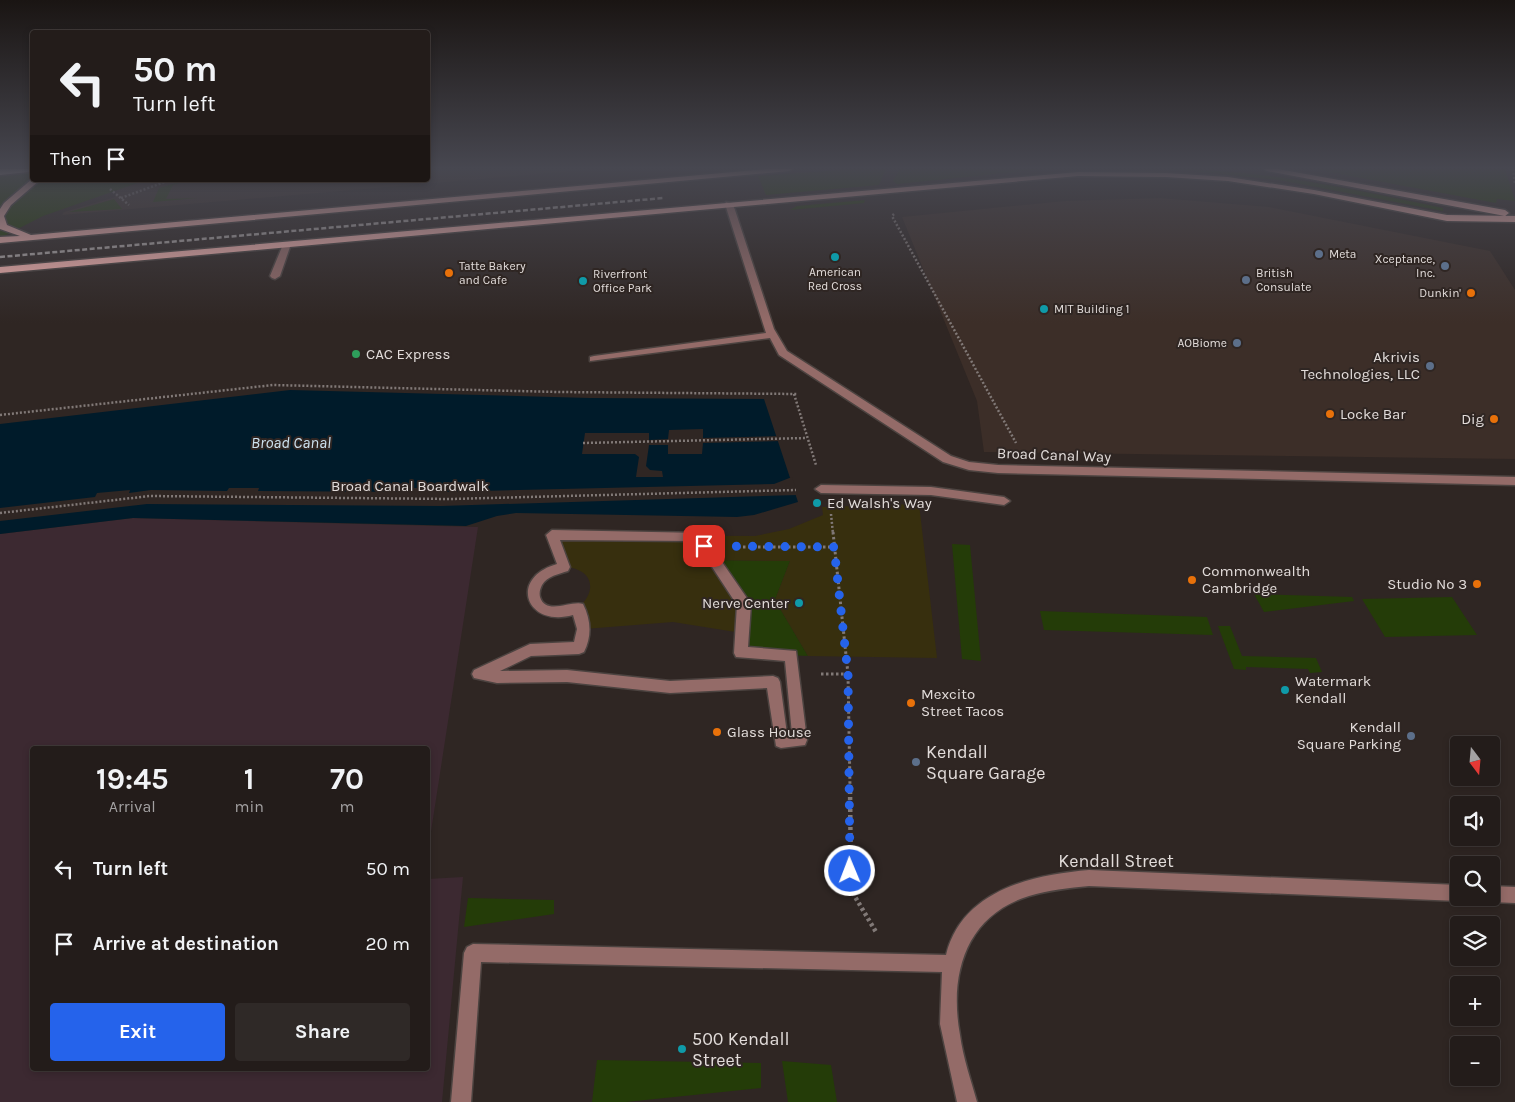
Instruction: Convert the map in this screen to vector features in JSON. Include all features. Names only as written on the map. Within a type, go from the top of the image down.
[{"type":"main road","points":[[0,220],[6,228],[39,237]]},
{"type":"main road","points":[[0,240],[222,220]]},
{"type":"main road","points":[[0,270],[547,220]]},
{"type":"street","name":"Broad Canal Way","points":[[734,220],[772,336],[783,353],[846,392],[940,455],[969,466],[998,469],[1515,481]]},
{"type":"street","points":[[275,276],[287,244]]},
{"type":"street","points":[[594,359],[772,336]]},
{"type":"street","points":[[822,489],[931,491],[1004,501]]},
{"type":"street","points":[[552,535],[698,536],[704,546],[744,604],[741,653],[792,655],[800,740],[781,741],[773,682],[670,687],[567,676],[497,677],[479,674],[530,650],[579,648],[584,630],[578,608],[561,613],[548,612],[536,604],[532,598],[534,584],[538,579],[550,571],[564,567],[552,535]]},
{"type":"street","name":"Kendall Street","points":[[967,1102],[948,1014],[949,988],[953,964],[957,948],[977,914],[1011,892],[1057,879],[1089,878],[1450,893]]},
{"type":"street","points":[[1500,894],[1515,895]]},
{"type":"street","points":[[461,1102],[473,953],[953,964]]},
{"type":"path","points":[[894,220],[1018,446]]},
{"type":"path","points":[[0,415],[273,385],[558,392],[794,394],[822,489]]},
{"type":"path","points":[[583,443],[807,438]]},
{"type":"path","name":"Broad Canal Boardwalk","points":[[0,513],[150,496],[451,499],[822,489]]},
{"type":"path","points":[[830,511],[848,674],[851,890],[894,963]]},
{"type":"path","points":[[704,546],[834,547]]},
{"type":"shaded area","points":[[903,220],[1336,220],[1490,251],[1515,290],[1515,459],[984,452],[977,401]]},
{"type":"shaded area","points":[[133,518],[478,527],[430,838],[430,746],[30,746],[30,1071],[430,1071],[430,879],[463,877],[442,1102],[0,1102],[0,534]]},
{"type":"green space","points":[[0,220],[34,220],[0,238]]},
{"type":"green space","points":[[952,544],[970,545],[981,661],[962,659]]},
{"type":"green space","points":[[712,560],[790,561],[775,600],[808,656],[741,653],[744,604]]},
{"type":"green space","points":[[1254,594],[1352,597],[1354,601],[1264,612]]},
{"type":"green space","points":[[1452,597],[1477,635],[1385,637],[1362,599]]},
{"type":"green space","points":[[1040,611],[1207,617],[1213,635],[1044,630]]},
{"type":"green space","points":[[1218,626],[1230,626],[1242,656],[1316,658],[1322,672],[1310,673],[1308,669],[1246,667],[1246,670],[1234,669]]},
{"type":"green space","points":[[468,898],[554,900],[554,914],[464,927]]},
{"type":"green space","points":[[597,1060],[761,1063],[761,1088],[626,1102],[592,1102]]},
{"type":"green space","points":[[782,1061],[831,1065],[837,1102],[788,1102]]},
{"type":"sand","points":[[919,504],[937,658],[808,656],[775,600],[790,561],[712,560],[744,604],[742,633],[673,622],[584,629],[578,608],[589,594],[589,581],[581,571],[564,567],[552,535],[755,536],[789,529],[823,515],[822,507]]},
{"type":"water","name":"Broad Canal","points":[[290,390],[590,398],[764,399],[798,502],[754,515],[737,517],[516,513],[497,516],[466,526],[133,518],[0,534],[0,424]]},
{"type":"pier","points":[[703,429],[703,438],[779,436],[781,441],[703,443],[702,454],[668,454],[668,445],[649,445],[646,466],[650,470],[662,471],[663,477],[636,477],[639,457],[635,454],[582,454],[585,433],[649,433],[649,440],[668,439],[669,430]]},
{"type":"pier","points":[[792,477],[798,495],[441,506],[147,504],[0,521],[0,508],[95,497],[97,493],[130,490],[129,493],[151,490],[227,491],[229,488],[259,488],[258,491],[408,492],[410,488],[441,488],[440,492],[774,484]]},
{"type":"railway","points":[[0,257],[411,220]]},
{"type":"place","name":"Meta","points":[[1319,254]]},
{"type":"place","name":"American Red Cross","points":[[835,257]]},
{"type":"place","name":"Xceptance, Inc.","points":[[1445,266]]},
{"type":"place","name":"Tatte Bakery and Cafe","points":[[449,273]]},
{"type":"place","name":"British Consulate","points":[[1246,280]]},
{"type":"place","name":"Riverfront Office Park","points":[[583,281]]},
{"type":"place","name":"Dunkin'","points":[[1471,293]]},
{"type":"place","name":"MIT Building 1","points":[[1044,309]]},
{"type":"place","name":"AOBiome","points":[[1237,343]]},
{"type":"place","name":"CAC Express","points":[[356,354]]},
{"type":"place","name":"Akrivis Technologies, LLC","points":[[1430,366]]},
{"type":"place","name":"Locke Bar","points":[[1330,414]]},
{"type":"place","name":"Dig","points":[[1494,419]]},
{"type":"place","name":"Ed Walsh's Way","points":[[817,503]]},
{"type":"place","name":"Commonwealth Cambridge","points":[[1192,580]]},
{"type":"place","name":"Studio No 3","points":[[1477,584]]},
{"type":"place","name":"Nerve Center","points":[[799,603]]},
{"type":"place","name":"Watermark Kendall","points":[[1285,690]]},
{"type":"place","name":"Mexcito Street Tacos","points":[[911,703]]},
{"type":"place","name":"Glass House","points":[[717,732]]},
{"type":"place","name":"Kendall Square Parking","points":[[1411,736]]},
{"type":"place","name":"Kendall Square Garage","points":[[916,762]]},
{"type":"place","name":"500 Kendall Street","points":[[682,1049]]},
{"type":"route","points":[[704,546],[834,547],[848,674],[850,871]]}]
